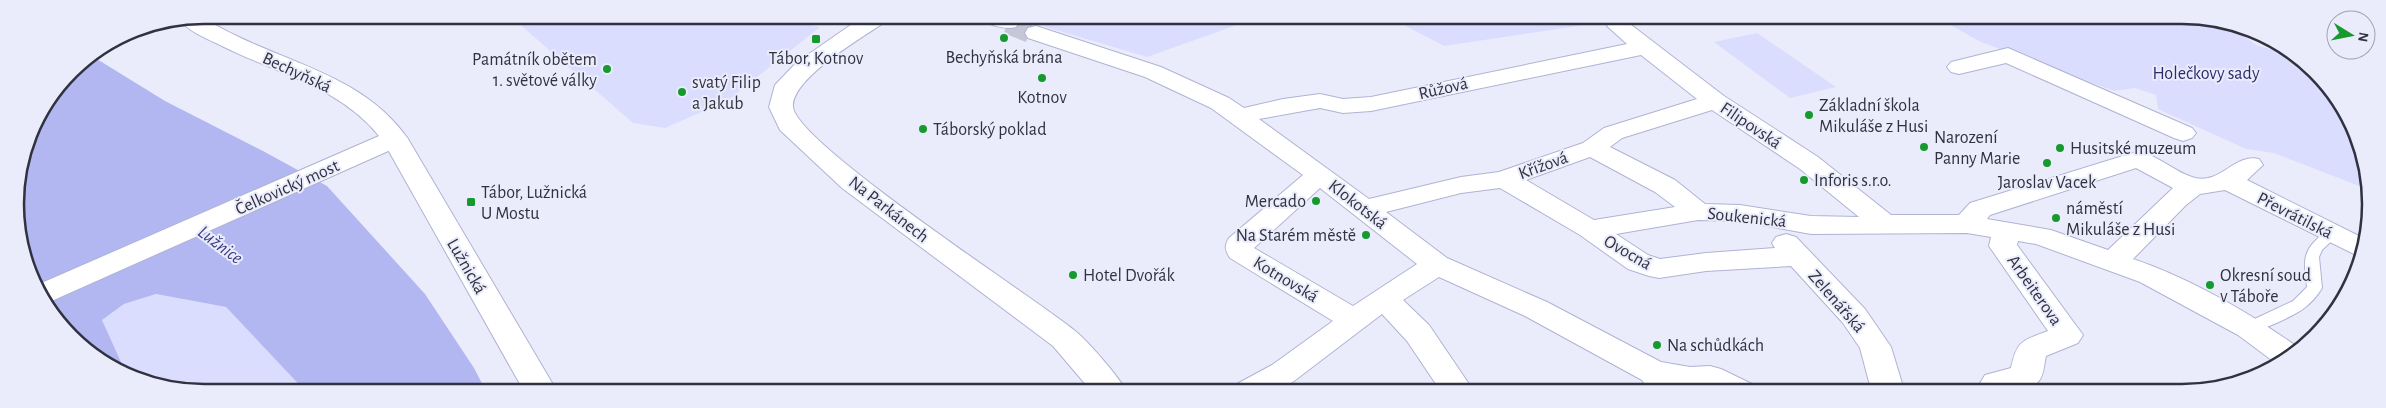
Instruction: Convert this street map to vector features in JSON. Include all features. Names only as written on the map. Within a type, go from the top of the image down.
[{"type":"street","name":"Bechyňská","points":[[199,24],[215,34],[339,91],[371,112],[395,139]]},
{"type":"street","name":"Na Parkánech","points":[[867,24],[804,68],[790,81],[781,107],[789,125],[852,182],[931,242],[1064,338],[1104,384]]},
{"type":"street","name":"Filipovská","points":[[1618,26],[1715,101],[1809,163],[1894,224]]},
{"type":"street","name":"Klokotská","points":[[1036,33],[1153,72],[1192,88],[1239,117],[1320,175],[1437,265],[1536,309],[1661,382],[1710,377],[1724,384]]},
{"type":"street","name":"Růžová","points":[[1239,117],[1283,106],[1320,102],[1343,106],[1371,104],[1475,80],[1646,47]]},
{"type":"street","points":[[1959,67],[2008,55],[2183,133],[2146,151],[2139,159],[1980,209],[1967,224]]},
{"type":"street","name":"Křížová","points":[[1364,209],[1461,185],[1504,179],[1592,148],[1613,133],[1715,101]]},
{"type":"street","name":"Čelkovický most","points":[[47,292],[395,139]]},
{"type":"street","name":"Lužnická","points":[[395,139],[537,384]]},
{"type":"street","points":[[1592,148],[1665,186],[1698,212]]},
{"type":"street","points":[[2139,159],[2192,187]]},
{"type":"street","points":[[2113,262],[2176,200],[2192,187],[2229,181],[2250,165]]},
{"type":"street","name":"Kotnovská","points":[[1320,175],[1239,244],[1240,252],[1353,319]]},
{"type":"street","name":"Ovocná","points":[[1504,179],[1590,229],[1638,262],[1658,269],[1706,262],[1797,256]]},
{"type":"street","name":"Převrátilská","points":[[2229,181],[2357,247]]},
{"type":"street","name":"Soukenická","points":[[1590,229],[1698,212],[1740,213],[1766,219],[1810,225],[1967,224],[2041,236],[2150,275],[2249,328],[2279,356]]},
{"type":"street","name":"Zelenářská","points":[[1766,219],[1797,256],[1854,316],[1875,347],[1886,384]]},
{"type":"street","name":"Arbeiterova","points":[[1996,384],[2013,381],[2026,375],[2031,350],[2067,335],[2003,246],[2006,230]]},
{"type":"street","points":[[1262,384],[1283,373],[1353,319],[1437,265]]},
{"type":"street","points":[[1384,298],[1418,333],[1453,384]]},
{"type":"lane","points":[[2249,328],[2298,305],[2315,288],[2310,259],[2314,248],[2332,234]]},
{"type":"green space","points":[[519,24],[806,24],[820,27],[727,101],[665,128],[633,123]]},
{"type":"green space","points":[[1041,24],[1240,24],[1147,57]]},
{"type":"green space","points":[[1402,24],[1591,24],[1444,46]]},
{"type":"green space","name":"Holečkovy sady","points":[[1949,24],[2194,24],[2217,27],[2242,34],[2256,45],[2282,54],[2301,68],[2318,85],[2332,104],[2349,135],[2359,169],[2362,187],[2274,153],[2246,149],[2158,109],[2156,95],[2135,88],[2114,91],[1981,42]]},
{"type":"green space","points":[[1757,33],[1836,87],[1790,98],[1714,42]]},
{"type":"green space","points":[[156,294],[226,307],[299,384],[180,383],[146,375],[124,366],[121,364],[102,320],[124,304]]},
{"type":"water","name":"Lužnice","points":[[97,59],[165,101],[327,186],[425,294],[474,368],[482,384],[299,384],[226,307],[156,294],[124,304],[102,320],[121,364],[94,347],[68,323],[43,286],[28,244],[25,228],[24,192],[27,169],[37,135],[54,104],[68,85]]},
{"type":"tunnel","points":[[1013,24],[1036,33]]},
{"type":"place","name":"Bechyňská brána","points":[[1004,38]]},
{"type":"place","name":"Tábor, Kotnov","points":[[816,39]]},
{"type":"place","name":"Památník obětem 1. světové války","points":[[607,69]]},
{"type":"place","name":"Kotnov","points":[[1042,78]]},
{"type":"place","name":"svatý Filip a Jakub","points":[[682,92]]},
{"type":"place","name":"Základní škola Mikuláše z Husi","points":[[1809,115]]},
{"type":"place","name":"Táborský poklad","points":[[923,129]]},
{"type":"place","name":"Narození Panny Marie","points":[[1924,147]]},
{"type":"place","name":"Husitské muzeum","points":[[2060,148]]},
{"type":"place","name":"Jaroslav Vacek","points":[[2047,163]]},
{"type":"place","name":"Inforis s.r.o.","points":[[1804,180]]},
{"type":"place","name":"Mercado","points":[[1316,201]]},
{"type":"place","name":"Tábor, Lužnická U Mostu","points":[[471,202]]},
{"type":"place","name":"náměstí Mikuláše z Husi","points":[[2056,218]]},
{"type":"place","name":"Na Starém městě","points":[[1366,235]]},
{"type":"place","name":"Hotel Dvořák","points":[[1073,275]]},
{"type":"place","name":"Okresní soud v Táboře","points":[[2210,285]]},
{"type":"place","name":"Na schůdkách","points":[[1657,345]]}]
